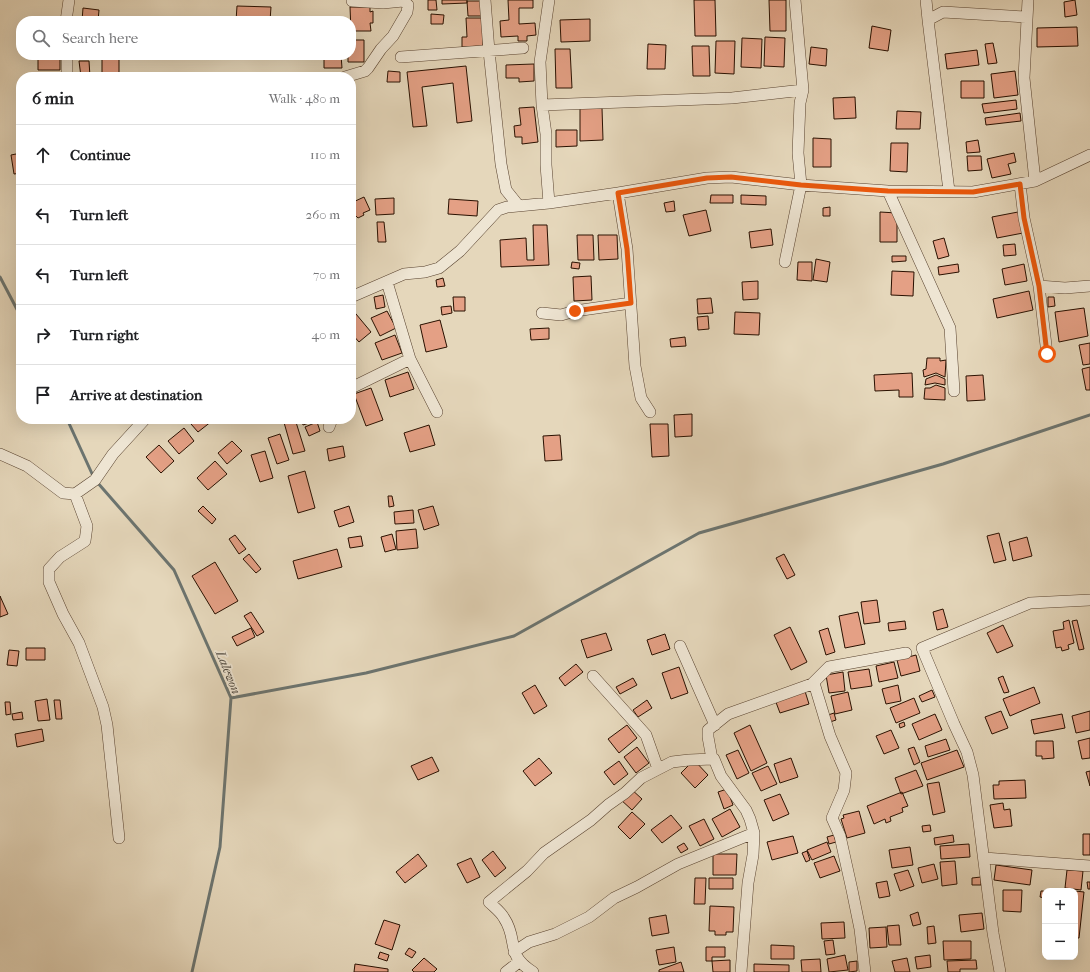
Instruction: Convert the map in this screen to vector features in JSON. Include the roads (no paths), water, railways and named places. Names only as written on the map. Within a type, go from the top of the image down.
[{"type":"street","points":[[67,16],[69,0]]},
{"type":"street","points":[[486,0],[489,51],[501,164],[506,190],[518,205]]},
{"type":"street","points":[[549,0],[540,62],[542,105],[546,134],[549,203]]},
{"type":"street","points":[[786,262],[801,185],[798,153],[800,103],[803,90],[795,0]]},
{"type":"street","points":[[926,0],[949,191]]},
{"type":"street","points":[[1028,0],[1024,78],[1035,181]]},
{"type":"street","points":[[352,1],[383,3],[403,1],[408,5],[407,12],[393,36],[381,49],[368,68],[365,71],[356,74]]},
{"type":"street","points":[[928,20],[943,12],[1026,17]]},
{"type":"street","points":[[401,57],[523,48]]},
{"type":"street","points":[[67,60],[68,72]]},
{"type":"street","points":[[542,105],[732,98],[803,90]]},
{"type":"street","points":[[356,294],[404,274],[425,272],[438,268],[460,251],[498,210],[507,207],[549,203],[618,193],[707,178],[738,177],[801,185],[888,191],[973,192],[1035,181],[1090,156]]},
{"type":"street","points":[[1020,184],[1024,218],[1039,286],[1047,354]]},
{"type":"street","points":[[888,191],[950,328],[954,391]]},
{"type":"street","points":[[618,193],[627,249],[635,366],[642,398],[650,412]]},
{"type":"street","points":[[387,282],[410,359],[437,412]]},
{"type":"street","points":[[1039,286],[1065,288],[1090,286]]},
{"type":"street","points":[[542,313],[561,315],[575,311],[631,303]]},
{"type":"street","points":[[356,386],[410,359]]},
{"type":"street","points":[[0,454],[27,466],[63,493],[76,494],[95,480],[113,454],[140,424]]},
{"type":"street","points":[[76,494],[87,526],[85,540],[60,557],[50,569],[49,582],[63,614],[80,642],[103,707],[107,725],[119,838]]},
{"type":"street","points":[[1000,972],[993,933],[977,799],[967,752],[922,648],[1030,603],[1090,600]]},
{"type":"street","points":[[680,646],[715,725]]},
{"type":"street","points":[[741,972],[747,890],[753,855],[754,833],[746,810],[721,776],[714,759],[712,759],[708,730],[728,714],[812,684],[829,667],[906,652]]},
{"type":"street","points":[[593,676],[646,735],[658,769]]},
{"type":"street","points":[[812,684],[814,683],[830,736],[846,773],[844,790],[832,818],[840,836],[851,883],[860,929],[865,972]]},
{"type":"street","points":[[533,972],[517,957],[509,929],[504,918],[489,902],[527,871],[544,854],[591,820],[641,778],[672,762],[712,759]]},
{"type":"street","points":[[506,972],[530,942],[555,934],[589,917],[614,898],[678,864],[754,833]]},
{"type":"street","points":[[984,858],[1090,866]]},
{"type":"waterway","name":"Lalewon","points":[[0,277],[16,307]]},
{"type":"waterway","points":[[231,698],[366,673],[514,636],[699,533],[943,464],[1090,415]]},
{"type":"waterway","name":"Lalewon","points":[[69,424],[94,478]]},
{"type":"waterway","name":"Lalewon","points":[[97,482],[174,570],[231,698],[220,847],[192,972]]}]
